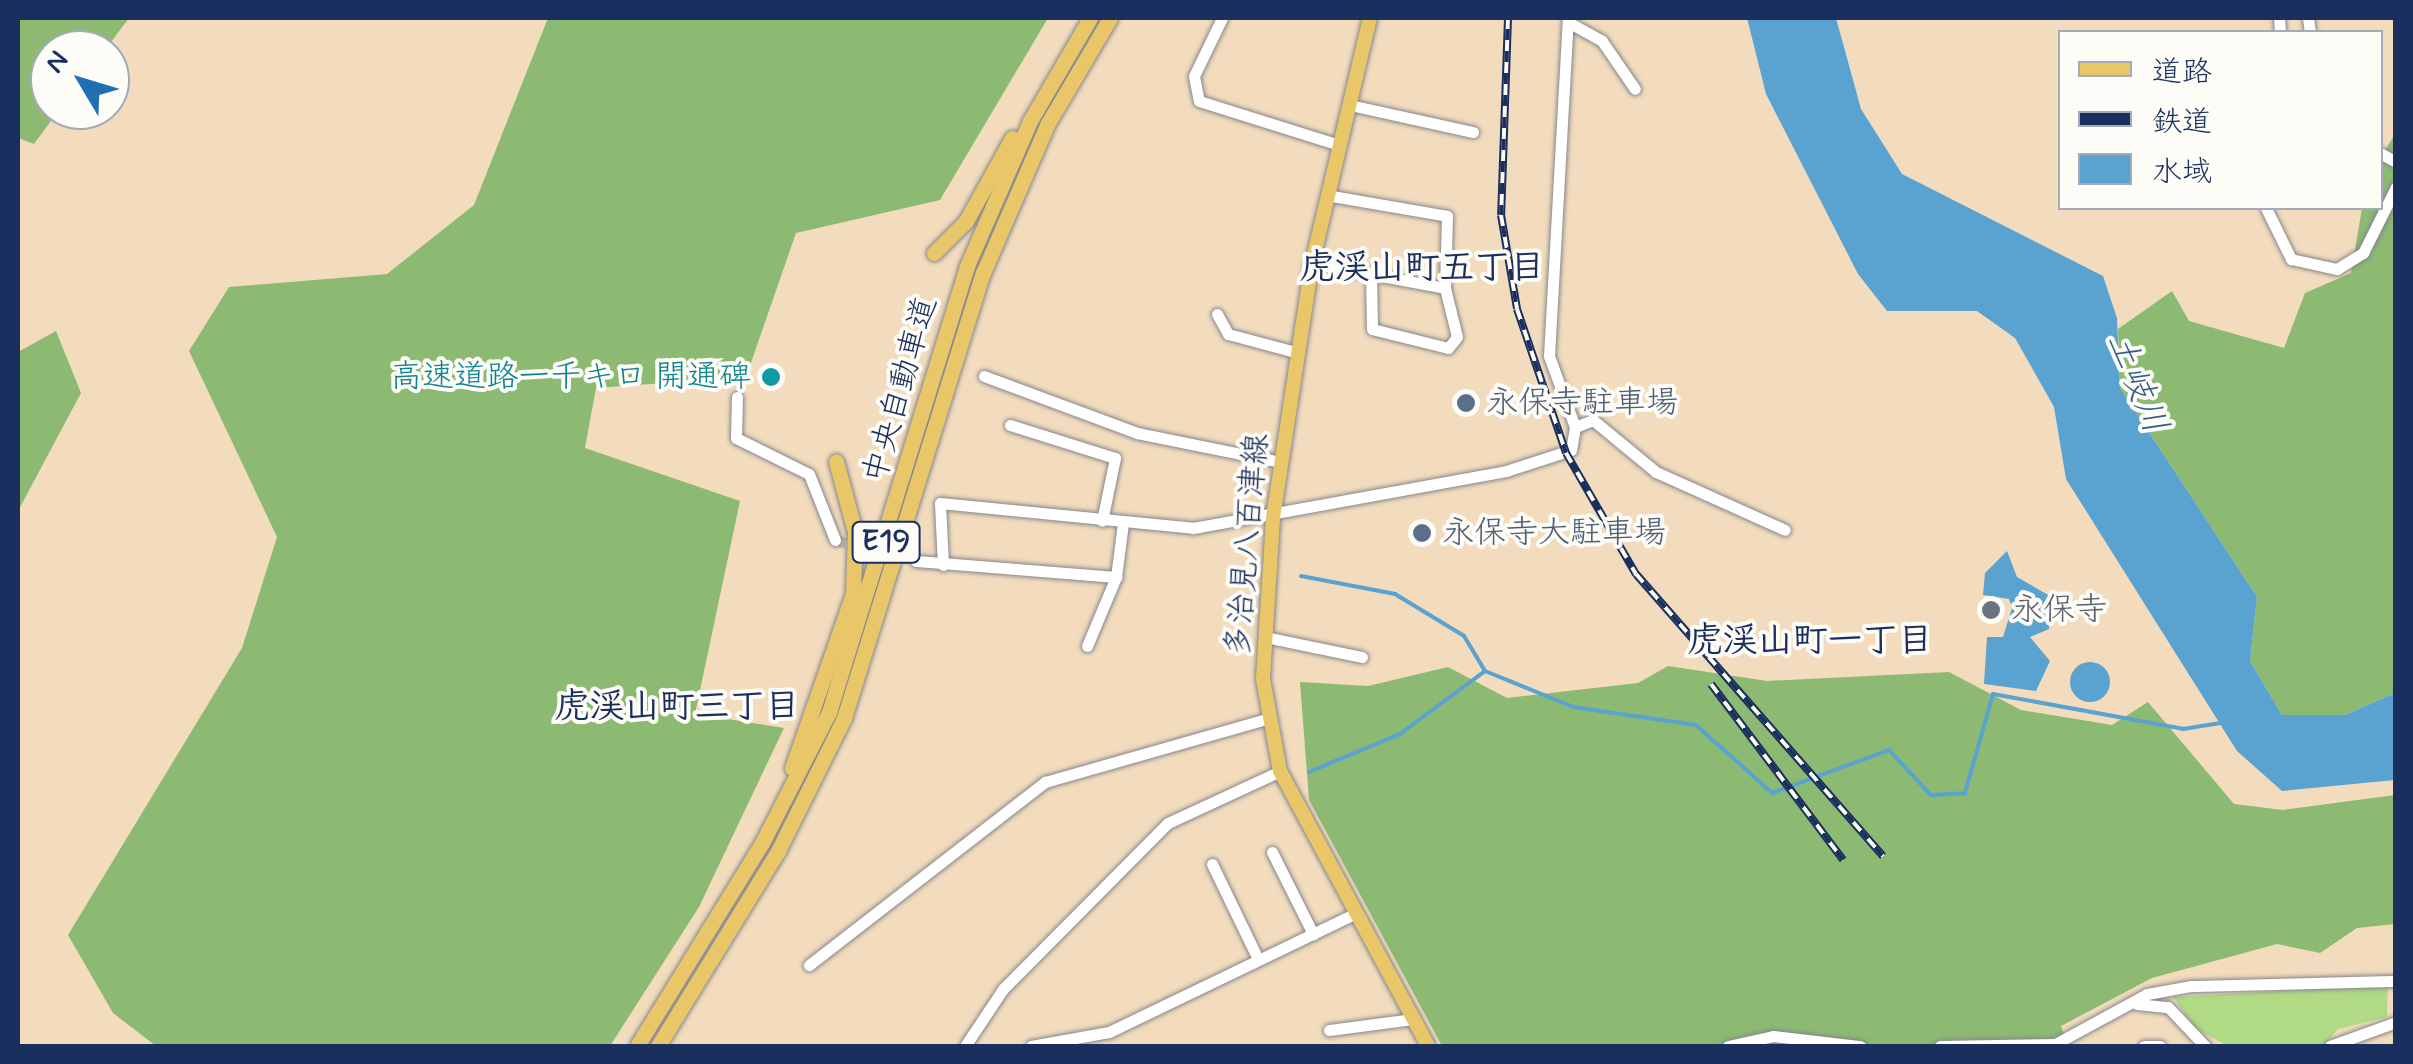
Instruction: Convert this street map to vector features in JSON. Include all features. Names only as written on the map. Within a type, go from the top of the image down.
[{"type":"highway","name":"中央自動車道","points":[[637,1046],[721,911],[834,698],[967,266],[1023,136],[1090,18]]},
{"type":"highway","points":[[934,253],[966,220],[1090,18]]},
{"type":"highway","name":"中央自動車道","points":[[658,1046],[778,851],[844,718],[983,273],[1048,123],[1110,18]]},
{"type":"highway","points":[[721,911],[795,761],[853,594],[855,532],[836,462]]},
{"type":"main road","name":"多治見八百津線","points":[[1370,18],[1312,264],[1281,462],[1265,638],[1266,719],[1280,772],[1428,1046]]},
{"type":"street","points":[[1222,18],[1194,76],[1199,101],[1339,144]]},
{"type":"street","points":[[943,565],[940,503],[1193,528],[1274,519],[1560,456],[1571,450],[1575,428],[1549,356],[1568,20],[1602,41],[1635,89]]},
{"type":"street","points":[[1350,105],[1473,132]]},
{"type":"street","points":[[2267,210],[2291,259],[2338,269],[2363,253],[2396,186]]},
{"type":"street","points":[[1326,195],[1439,209],[1447,216],[1444,288],[1457,337],[1448,348],[1372,330],[1371,274]]},
{"type":"street","points":[[1312,264],[1444,288]]},
{"type":"street","points":[[1217,314],[1228,334],[1299,353]]},
{"type":"street","points":[[984,376],[1137,432],[1281,462]]},
{"type":"street","points":[[737,396],[736,438],[809,474],[835,540]]},
{"type":"street","points":[[1575,428],[1593,420],[1656,472],[1785,530]]},
{"type":"street","points":[[1010,424],[1115,458],[1102,521]]},
{"type":"street","points":[[1087,646],[1116,577],[1123,523]]},
{"type":"street","points":[[916,561],[1116,577]]},
{"type":"street","points":[[1265,638],[1362,656]]},
{"type":"street","points":[[809,965],[1045,782],[1266,719]]},
{"type":"street","points":[[965,1046],[1002,989],[1168,822],[1280,772]]},
{"type":"street","points":[[1272,852],[1312,934]]},
{"type":"street","points":[[1212,864],[1258,958]]},
{"type":"street","points":[[1030,1046],[1109,1032],[1354,914]]},
{"type":"street","points":[[1940,1046],[2055,1044],[2128,1006],[2173,988],[2396,981]]},
{"type":"street","points":[[2168,1007],[2173,988]]},
{"type":"street","points":[[2128,1006],[2168,1007],[2205,1046]]},
{"type":"street","points":[[1329,1030],[1413,1019]]},
{"type":"street","points":[[2330,1046],[2396,1022]]},
{"type":"street","points":[[1728,1046],[1773,1036],[1860,1046]]},
{"type":"street","points":[[2144,1046],[2160,1046]]},
{"type":"green space","points":[[18,18],[129,18],[120,30],[30,30],[30,130],[44,130],[34,144],[18,138]]},
{"type":"green space","points":[[548,18],[1048,18],[940,200],[796,233],[746,377],[596,388],[585,448],[740,501],[695,714],[784,728],[699,907],[610,1046],[156,1046],[113,1013],[68,935],[242,648],[277,537],[189,351],[229,287],[387,274],[474,205]]},
{"type":"green space","points":[[2395,134],[2395,693],[2345,715],[2282,715],[2250,661],[2257,597],[2120,388],[2118,329],[2172,291],[2189,321],[2284,348],[2305,293],[2351,273],[2362,210],[2383,210],[2383,154]]},
{"type":"green space","points":[[56,331],[81,393],[18,511],[18,352]]},
{"type":"green space","points":[[1668,666],[1767,681],[1949,672],[2021,710],[2112,725],[2148,702],[2234,804],[2283,810],[2395,795],[2395,924],[2357,928],[2320,953],[2277,944],[2152,978],[2061,1026],[2068,1046],[1442,1046],[1309,800],[1300,682],[1368,686],[1448,667],[1507,698],[1638,683]]},
{"type":"green space","points":[[2388,985],[2387,1017],[2338,1029],[2324,1046],[2228,1046],[2196,1029],[2173,997]]},
{"type":"water","points":[[1747,18],[1836,18],[1861,109],[1902,174],[2103,276],[2117,318],[2120,388],[2257,597],[2250,661],[2282,715],[2345,715],[2395,693],[2395,780],[2282,791],[2237,751],[2066,479],[2054,407],[2015,338],[1977,311],[1887,311],[1858,274],[1766,94]]},
{"type":"water","points":[[2007,551],[2017,577],[2050,596],[2049,629],[2030,637],[2050,661],[2036,691],[1984,684],[1987,637],[2003,637],[2012,608],[2009,599],[1983,595],[1985,573]]},
{"type":"water","points":[[2090,662],[2104,668],[2110,682],[2104,696],[2090,702],[2076,696],[2070,682],[2076,668]]},
{"type":"waterway","points":[[1301,576],[1395,594],[1464,636],[1485,671],[1573,707],[1696,725],[1772,793],[1889,750],[1931,795],[1965,793],[1993,694],[2183,729],[2221,723]]},
{"type":"waterway","points":[[1309,772],[1400,734],[1485,671]]},
{"type":"tunnel","points":[[835,540],[916,561]]},
{"type":"railway","points":[[1508,18],[1501,215],[1517,309],[1566,453],[1636,574],[1883,856]]},
{"type":"railway","points":[[1711,684],[1843,860]]},
{"type":"place","name":"高速道路一千キロ 開通碑","points":[[771,377]]},
{"type":"place","name":"永保寺駐車場","points":[[1466,403]]},
{"type":"place","name":"永保寺大駐車場","points":[[1422,533]]},
{"type":"place","name":"永保寺","points":[[1991,610]]},
{"type":"district","name":"虎渓山町五丁目","points":[[1422,268]]},
{"type":"district","name":"虎渓山町一丁目","points":[[1810,641]]},
{"type":"district","name":"虎渓山町三丁目","points":[[677,707]]},
{"type":"water label","name":"土岐川","points":[[2137,383]]}]
